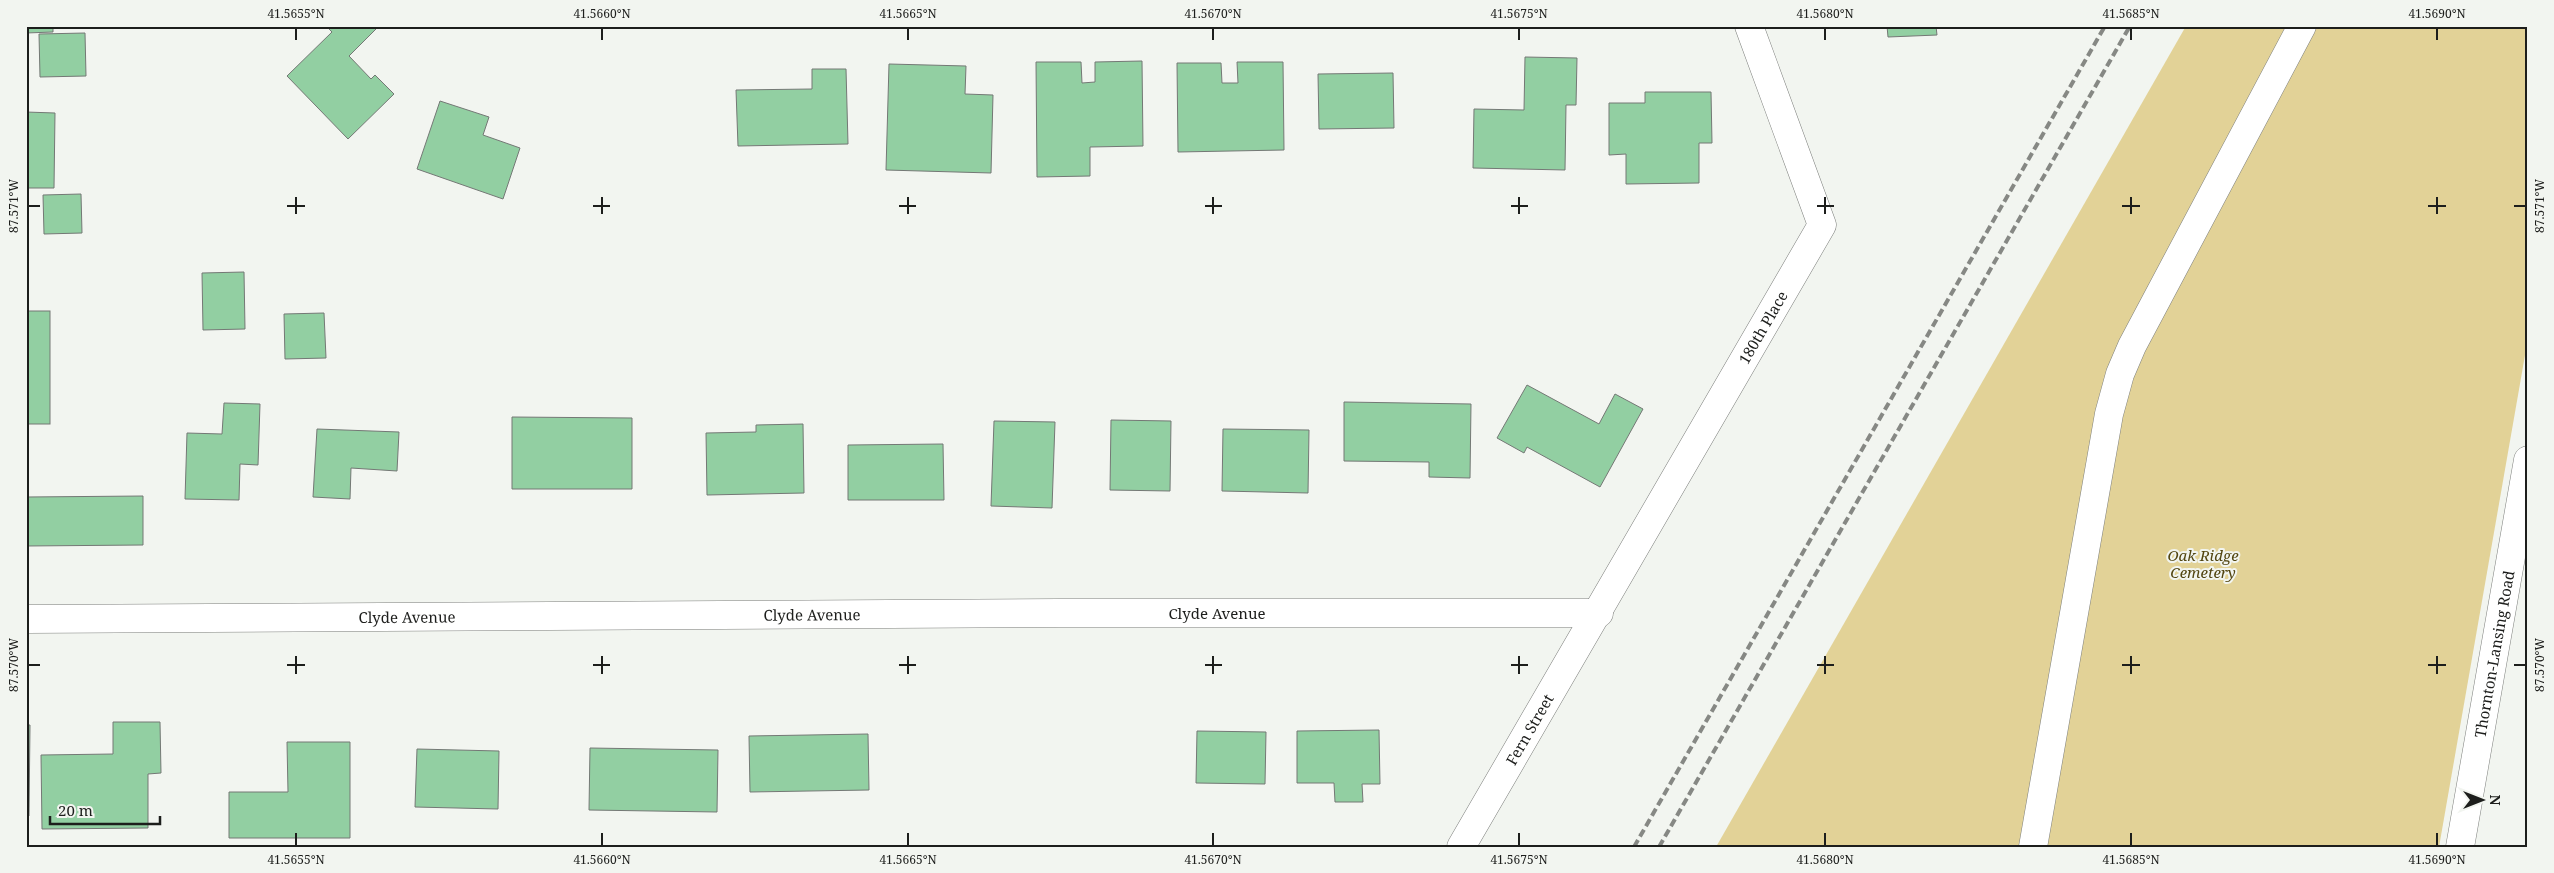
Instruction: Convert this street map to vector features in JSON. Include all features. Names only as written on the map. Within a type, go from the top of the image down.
[{"type":"street","name":"180th Place","points":[[1599,613],[1822,225],[1749,26]]},
{"type":"street","points":[[2033,847],[2109,414],[2120,374],[2132,346],[2302,26]]},
{"type":"street","name":"Thornton-Lansing Road","points":[[2460,847],[2528,460]]},
{"type":"street","name":"Clyde Avenue","points":[[26,619],[1049,613],[1599,613]]},
{"type":"street","name":"Fern Street","points":[[1461,847],[1599,613]]},
{"type":"green space","name":"Oak Ridge Cemetery","points":[[2186,26],[2528,26],[2528,338],[2439,847],[1716,847]]},
{"type":"building","points":[[26,26],[53,26],[53,32],[26,33]]},
{"type":"building","points":[[326,26],[379,26],[349,56],[371,79],[375,75],[394,94],[348,139],[287,76],[332,32]]},
{"type":"building","points":[[1887,26],[1936,26],[1937,35],[1888,37]]},
{"type":"building","points":[[85,33],[86,76],[40,77],[39,34]]},
{"type":"building","points":[[1525,57],[1577,58],[1576,105],[1566,105],[1565,170],[1473,168],[1474,109],[1524,110]]},
{"type":"building","points":[[1142,61],[1143,146],[1090,147],[1090,176],[1037,177],[1036,62],[1081,62],[1082,83],[1095,82],[1095,62]]},
{"type":"building","points":[[1237,62],[1283,62],[1284,150],[1178,152],[1177,63],[1221,63],[1222,83],[1238,83]]},
{"type":"building","points":[[889,64],[966,66],[965,94],[993,95],[991,173],[886,170]]},
{"type":"building","points":[[812,69],[846,69],[848,144],[738,146],[736,90],[812,89]]},
{"type":"building","points":[[1393,73],[1394,128],[1319,129],[1318,74]]},
{"type":"building","points":[[1645,92],[1711,92],[1712,143],[1699,143],[1699,183],[1626,184],[1626,154],[1609,155],[1609,103],[1645,103]]},
{"type":"building","points":[[440,101],[489,117],[483,135],[520,148],[503,199],[417,169]]},
{"type":"building","points":[[26,112],[55,113],[54,188],[26,188]]},
{"type":"building","points":[[81,194],[82,233],[44,234],[43,195]]},
{"type":"building","points":[[244,272],[245,329],[203,330],[202,273]]},
{"type":"building","points":[[26,311],[50,311],[50,424],[26,424]]},
{"type":"building","points":[[324,313],[326,358],[285,359],[284,314]]},
{"type":"building","points":[[1527,385],[1599,424],[1615,394],[1643,409],[1600,487],[1527,447],[1524,453],[1497,438]]},
{"type":"building","points":[[1344,402],[1471,404],[1470,478],[1429,477],[1429,462],[1344,461]]},
{"type":"building","points":[[224,403],[260,404],[258,465],[240,464],[239,500],[185,499],[187,433],[222,434]]},
{"type":"building","points":[[512,417],[632,418],[632,489],[512,489]]},
{"type":"building","points":[[1111,420],[1171,421],[1170,491],[1110,490]]},
{"type":"building","points":[[994,421],[1055,422],[1052,508],[991,506]]},
{"type":"building","points":[[803,424],[804,493],[707,495],[706,433],[756,432],[756,425]]},
{"type":"building","points":[[317,429],[399,432],[397,471],[351,468],[350,499],[313,497]]},
{"type":"building","points":[[1223,429],[1309,430],[1308,493],[1222,491]]},
{"type":"building","points":[[943,444],[944,500],[848,500],[848,445]]},
{"type":"building","points":[[143,496],[143,545],[26,546],[26,497]]},
{"type":"building","points":[[113,722],[160,722],[161,773],[148,774],[148,828],[42,829],[41,755],[113,754]]},
{"type":"building","points":[[26,725],[30,725],[29,816],[26,816]]},
{"type":"building","points":[[1379,730],[1380,784],[1362,784],[1363,802],[1335,802],[1334,783],[1297,783],[1297,731]]},
{"type":"building","points":[[1197,731],[1266,732],[1265,784],[1196,783]]},
{"type":"building","points":[[868,734],[869,790],[750,792],[749,736]]},
{"type":"building","points":[[287,742],[350,742],[350,838],[229,838],[229,792],[288,792]]},
{"type":"building","points":[[590,748],[718,750],[717,812],[589,810]]},
{"type":"building","points":[[417,749],[499,751],[498,809],[415,807]]},
{"type":"railway","points":[[1634,847],[2105,26]]},
{"type":"railway","points":[[1659,847],[2130,26]]}]
